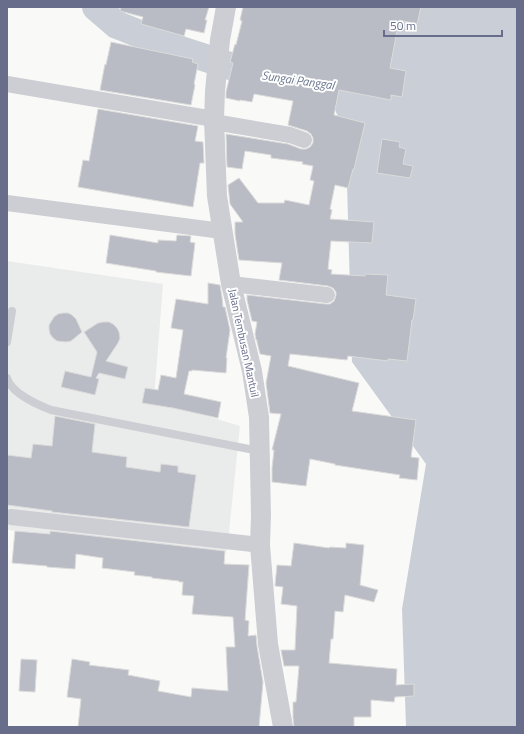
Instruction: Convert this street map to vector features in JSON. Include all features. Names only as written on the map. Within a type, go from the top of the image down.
[{"type":"street","name":"Jalan Tembusan Mantuil","points":[[226,7],[220,40],[215,90],[214,121],[217,196],[231,284],[252,371],[259,417],[261,516],[260,545],[268,644],[283,727]]},
{"type":"street","points":[[7,84],[290,135],[304,140]]},
{"type":"street","points":[[7,203],[222,231]]},
{"type":"street","points":[[231,284],[327,295]]},
{"type":"street","points":[[11,517],[260,545]]},
{"type":"lane","points":[[7,342],[12,311]]},
{"type":"lane","points":[[7,378],[8,382],[21,395],[51,410],[260,451]]},
{"type":"shaded area","points":[[365,7],[517,7],[517,727],[406,727],[402,609],[426,464],[352,362],[345,112]]},
{"type":"shaded area","points":[[7,261],[163,284],[154,400],[240,426],[227,551],[7,530]]},
{"type":"building","points":[[121,7],[209,7],[205,20],[207,20],[204,33],[186,29],[184,36],[141,24],[143,17],[120,11]]},
{"type":"building","points":[[243,7],[421,7],[417,24],[399,20],[390,68],[406,71],[402,97],[391,95],[391,100],[339,90],[334,115],[365,123],[348,188],[335,185],[330,209],[332,210],[330,219],[374,222],[372,243],[331,241],[328,269],[332,270],[331,274],[365,276],[365,274],[388,275],[386,295],[416,299],[407,361],[388,359],[388,361],[348,356],[347,360],[290,354],[288,366],[359,383],[352,411],[416,420],[411,457],[419,458],[417,480],[399,478],[400,475],[335,465],[310,459],[306,486],[272,482],[274,450],[272,450],[281,414],[270,413],[266,383],[271,356],[260,354],[255,334],[257,322],[252,321],[247,295],[330,304],[334,301],[336,292],[333,288],[328,286],[279,280],[282,263],[239,260],[235,234],[235,222],[243,222],[230,204],[228,185],[239,178],[258,203],[284,203],[285,200],[309,205],[314,181],[310,180],[313,166],[302,164],[303,162],[271,158],[271,155],[245,151],[242,169],[227,167],[226,134],[288,144],[301,149],[310,147],[313,143],[311,134],[307,131],[288,125],[293,101],[254,94],[252,102],[226,98],[233,63],[230,62],[242,21],[240,20]]},
{"type":"building","points":[[111,42],[193,59],[192,62],[198,64],[191,105],[100,90]]},
{"type":"building","points":[[98,109],[198,126],[195,141],[203,142],[204,163],[200,163],[193,207],[78,187],[83,160],[89,161]]},
{"type":"building","points":[[382,139],[400,142],[399,147],[406,149],[403,164],[413,166],[410,178],[377,173]]},
{"type":"building","points":[[110,235],[158,243],[158,240],[176,241],[177,235],[191,236],[190,242],[195,243],[191,276],[156,272],[106,263]]},
{"type":"building","points":[[208,283],[220,285],[223,307],[225,307],[230,330],[226,358],[226,373],[189,371],[184,394],[221,402],[218,418],[142,403],[145,388],[158,390],[161,375],[176,378],[183,330],[171,328],[176,299],[208,304]]},
{"type":"building","points":[[63,313],[68,313],[76,319],[82,332],[71,341],[66,342],[57,341],[53,338],[49,329],[49,325],[54,317]]},
{"type":"building","points":[[103,322],[113,324],[119,332],[120,338],[118,343],[106,361],[128,367],[125,379],[99,373],[96,378],[99,379],[95,395],[61,387],[65,371],[91,377],[97,352],[84,332],[98,323]]},
{"type":"building","points":[[55,416],[95,424],[92,452],[127,457],[126,467],[160,472],[161,464],[178,466],[178,472],[196,475],[189,527],[52,512],[7,505],[7,455],[31,458],[33,444],[52,446]]},
{"type":"building","points":[[15,531],[50,534],[50,531],[225,551],[224,564],[249,565],[245,620],[249,621],[248,636],[256,635],[263,682],[259,727],[78,727],[81,699],[67,697],[72,659],[90,662],[89,665],[129,670],[128,675],[160,681],[158,691],[191,697],[192,688],[228,691],[226,647],[235,647],[233,617],[192,614],[194,596],[182,595],[183,582],[134,575],[135,572],[102,568],[103,558],[76,554],[75,569],[12,563]]},
{"type":"building","points":[[294,543],[329,548],[346,548],[346,543],[364,545],[360,585],[378,590],[374,602],[345,595],[343,612],[335,611],[333,639],[331,639],[329,663],[397,669],[396,685],[414,684],[414,696],[395,697],[394,702],[371,700],[371,717],[354,717],[354,727],[294,727],[293,702],[296,702],[299,666],[284,666],[281,650],[295,650],[297,606],[281,604],[283,587],[275,585],[277,565],[291,566]]},
{"type":"building","points":[[21,659],[37,660],[35,692],[19,691]]},
{"type":"waterway","name":"Sungai Panggal","points":[[96,7],[117,25],[181,50],[261,76],[268,76]]},
{"type":"waterway","name":"Sungai Panggal","points":[[307,82],[340,86],[349,107],[380,117]]}]
